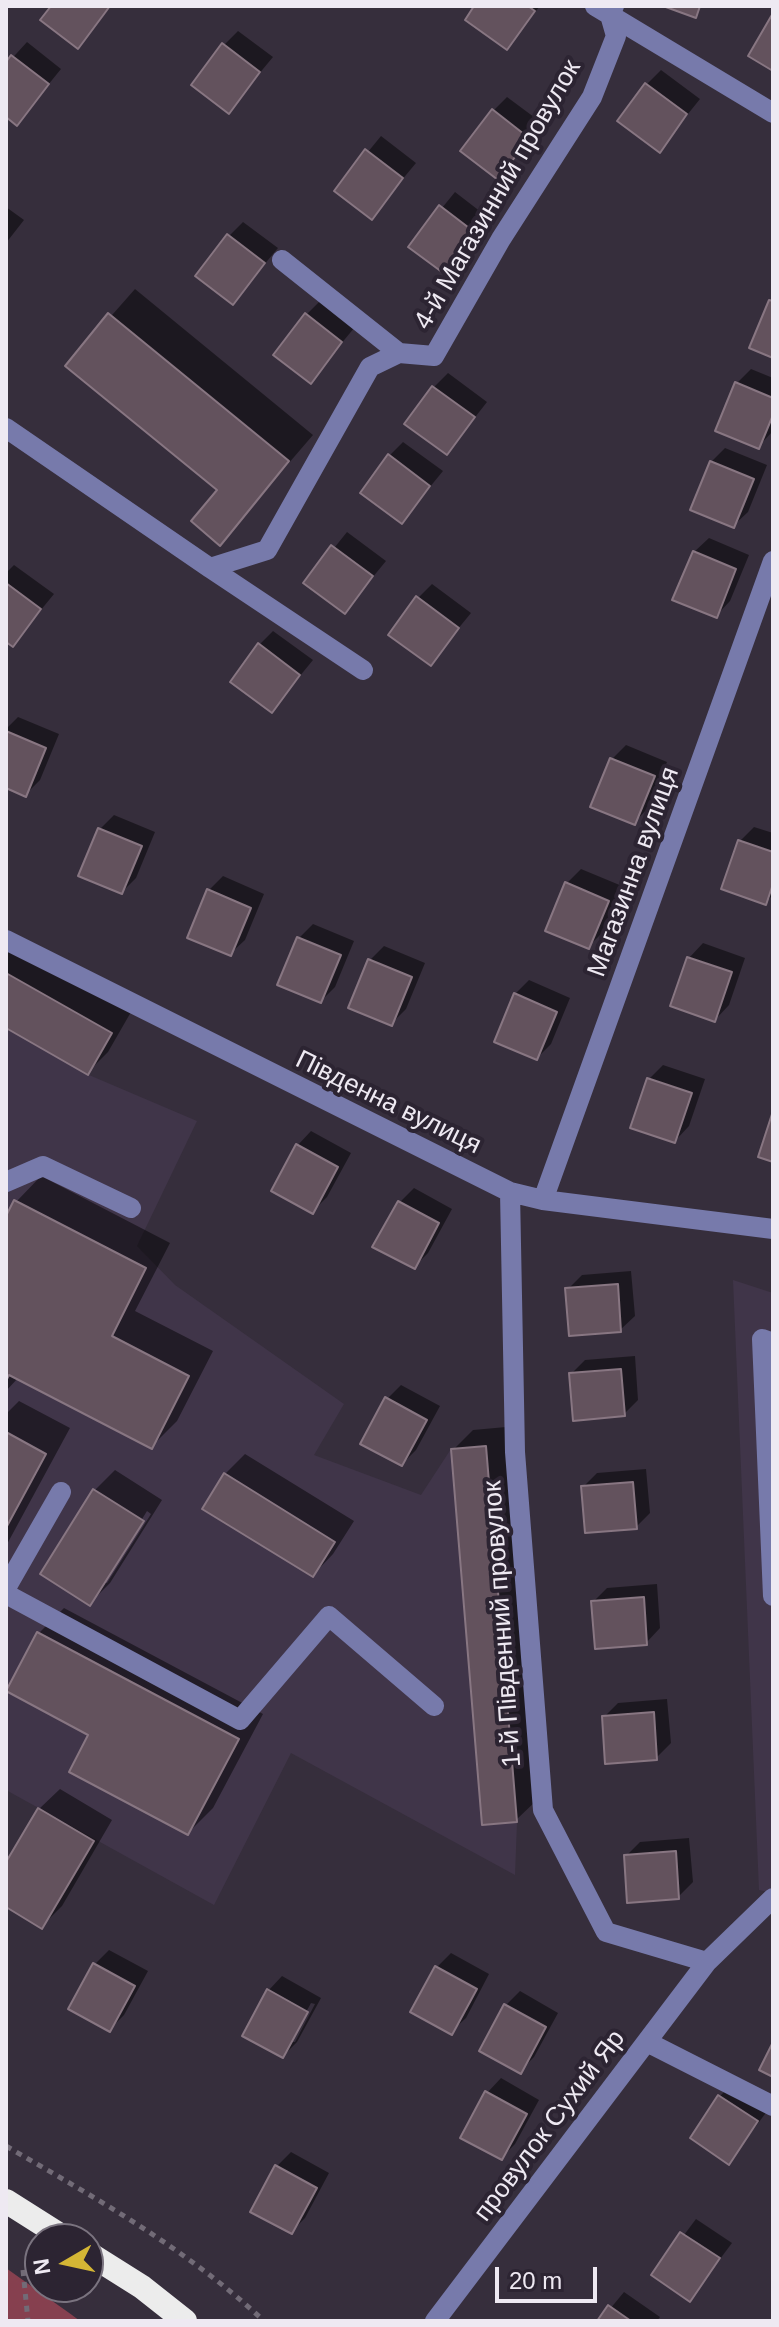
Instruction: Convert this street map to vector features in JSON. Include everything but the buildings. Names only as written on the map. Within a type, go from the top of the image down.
[{"type":"highway","points":[[6,2201],[41,2223]]},
{"type":"highway","points":[[104,2263],[142,2287],[185,2321]]},
{"type":"street","points":[[606,9],[773,113]]},
{"type":"street","name":"4-й Магазинний провулок","points":[[210,568],[267,550],[370,367],[399,353],[434,356],[501,239],[592,97],[616,36],[606,9]]},
{"type":"street","points":[[282,260],[399,353]]},
{"type":"street","points":[[6,428],[363,670]]},
{"type":"street","name":"Магазинна вулиця","points":[[543,1200],[773,561]]},
{"type":"street","name":"Південна вулиця","points":[[6,940],[510,1192],[543,1200],[773,1229]]},
{"type":"street","points":[[6,1182],[43,1166],[131,1208]]},
{"type":"street","name":"1-й Південний провулок","points":[[510,1192],[515,1452],[543,1810],[606,1932],[707,1962]]},
{"type":"street","points":[[773,1343],[762,1339],[773,1596]]},
{"type":"street","points":[[61,1492],[6,1591],[240,1720],[329,1616],[434,1706]]},
{"type":"street","name":"провулок Сухий Яр","points":[[435,2321],[707,1962],[773,1898]]},
{"type":"street","points":[[647,2042],[773,2106]]},
{"type":"path","points":[[6,2146],[151,2232],[219,2279],[264,2321]]},
{"type":"path","points":[[23,2270],[28,2321]]},
{"type":"shaded area","points":[[6,973],[112,1033],[89,1075],[197,1121],[137,1246],[175,1285],[344,1404],[314,1455],[421,1495],[451,1449],[486,1446],[517,1822],[515,1875],[291,1753],[214,1905],[6,1790]]},
{"type":"shaded area","points":[[733,1280],[773,1293],[773,1893],[759,1890]]},
{"type":"shaded area","points":[[6,2268],[24,2281],[24,2303],[55,2303],[80,2321],[6,2321]]}]
